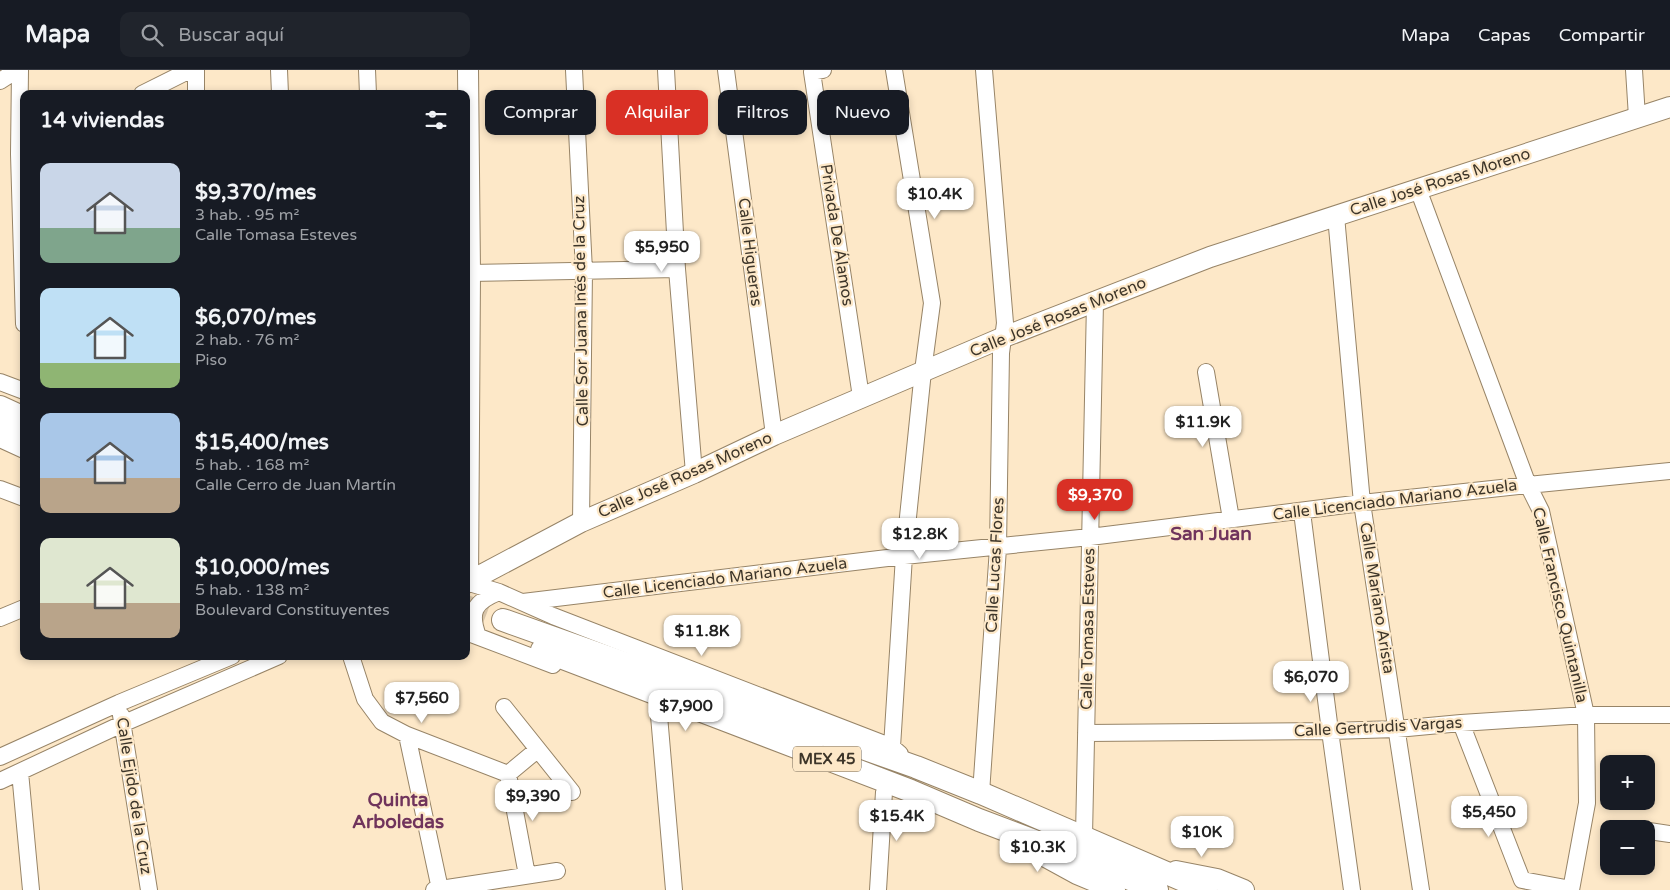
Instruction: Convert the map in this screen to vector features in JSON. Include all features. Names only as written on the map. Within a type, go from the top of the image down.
[{"type":"highway","points":[[0,407],[20,410]]},
{"type":"highway","points":[[0,407],[20,416]]},
{"type":"highway","points":[[0,426],[20,435]]},
{"type":"highway","name":"MEX 45","points":[[486,631],[916,768],[1084,836],[1206,890]]},
{"type":"highway","name":"MEX 45","points":[[486,631],[911,791],[979,820],[1157,890]]},
{"type":"main road","points":[[456,70],[456,90]]},
{"type":"main road","points":[[468,70],[468,90]]},
{"type":"main road","name":"Calle José Rosas Moreno","points":[[470,580],[582,522],[694,474],[774,435],[1004,337],[1210,257],[1670,107]]},
{"type":"main road","points":[[979,820],[1077,874],[1115,890]]},
{"type":"main road","points":[[1149,866],[1217,879],[1244,890]]},
{"type":"street","points":[[0,81],[19,70],[20,112]]},
{"type":"street","points":[[150,90],[190,70]]},
{"type":"street","points":[[196,70],[196,90]]},
{"type":"street","points":[[279,70],[280,90]]},
{"type":"street","points":[[367,70],[368,90]]},
{"type":"street","name":"Calle Sor Juana Inés de la Cruz","points":[[574,70],[584,271],[582,522]]},
{"type":"street","points":[[666,70],[677,269],[694,474]]},
{"type":"street","name":"Calle Higueras","points":[[726,70],[774,435]]},
{"type":"street","points":[[892,747],[904,556],[932,303],[894,70]]},
{"type":"street","name":"Calle Lucas Flores","points":[[981,793],[998,548],[1001,353],[1005,323],[984,70]]},
{"type":"street","points":[[1634,70],[1637,117]]},
{"type":"street","name":"Privada De Álamos","points":[[819,71],[861,397]]},
{"type":"street","name":"Calle Francisco Quintanilla","points":[[1418,189],[1528,485],[1541,511],[1586,715],[1587,803],[1571,889]]},
{"type":"street","name":"Calle Mariano Arista","points":[[1336,216],[1362,503],[1420,890]]},
{"type":"street","points":[[470,273],[677,269]]},
{"type":"street","name":"Calle Tomasa Esteves","points":[[1084,836],[1095,302]]},
{"type":"street","points":[[1206,372],[1231,519]]},
{"type":"street","points":[[0,382],[20,390]]},
{"type":"street","points":[[0,440],[20,448]]},
{"type":"street","name":"Calle Licenciado Mariano Azuela","points":[[524,602],[904,556],[998,548],[1302,512],[1362,503],[1670,471]]},
{"type":"street","points":[[0,489],[20,496]]},
{"type":"street","points":[[1302,512],[1352,890]]},
{"type":"street","points":[[470,583],[524,602],[553,616],[892,747],[916,768]]},
{"type":"street","points":[[498,592],[476,606],[474,625],[658,704],[884,792],[911,791]]},
{"type":"street","points":[[553,616],[554,598]]},
{"type":"street","points":[[0,618],[20,610]]},
{"type":"street","points":[[0,757],[119,702],[222,660]]},
{"type":"street","points":[[0,781],[122,724],[270,660]]},
{"type":"street","points":[[352,660],[365,699],[382,722],[407,735],[508,774]]},
{"type":"street","name":"Calle Ejido de la Cruz","points":[[119,702],[149,890]]},
{"type":"street","points":[[658,704],[674,890]]},
{"type":"street","points":[[504,707],[572,792]]},
{"type":"street","name":"Calle Gertrudis Vargas","points":[[1086,733],[1397,729],[1586,715],[1670,715]]},
{"type":"street","points":[[1461,723],[1522,880],[1571,889]]},
{"type":"street","points":[[407,735],[440,889]]},
{"type":"street","points":[[508,774],[537,750]]},
{"type":"street","points":[[20,772],[31,890]]},
{"type":"street","points":[[508,774],[527,875]]},
{"type":"street","points":[[878,890],[884,792]]},
{"type":"street","points":[[1655,831],[1670,834]]},
{"type":"street","points":[[434,890],[557,871]]},
{"type":"tunnel","points":[[470,608],[503,620]]},
{"type":"district","name":"San Juan","points":[[1211,534]]},
{"type":"district","name":"Quinta Arboledas","points":[[398,811]]}]
